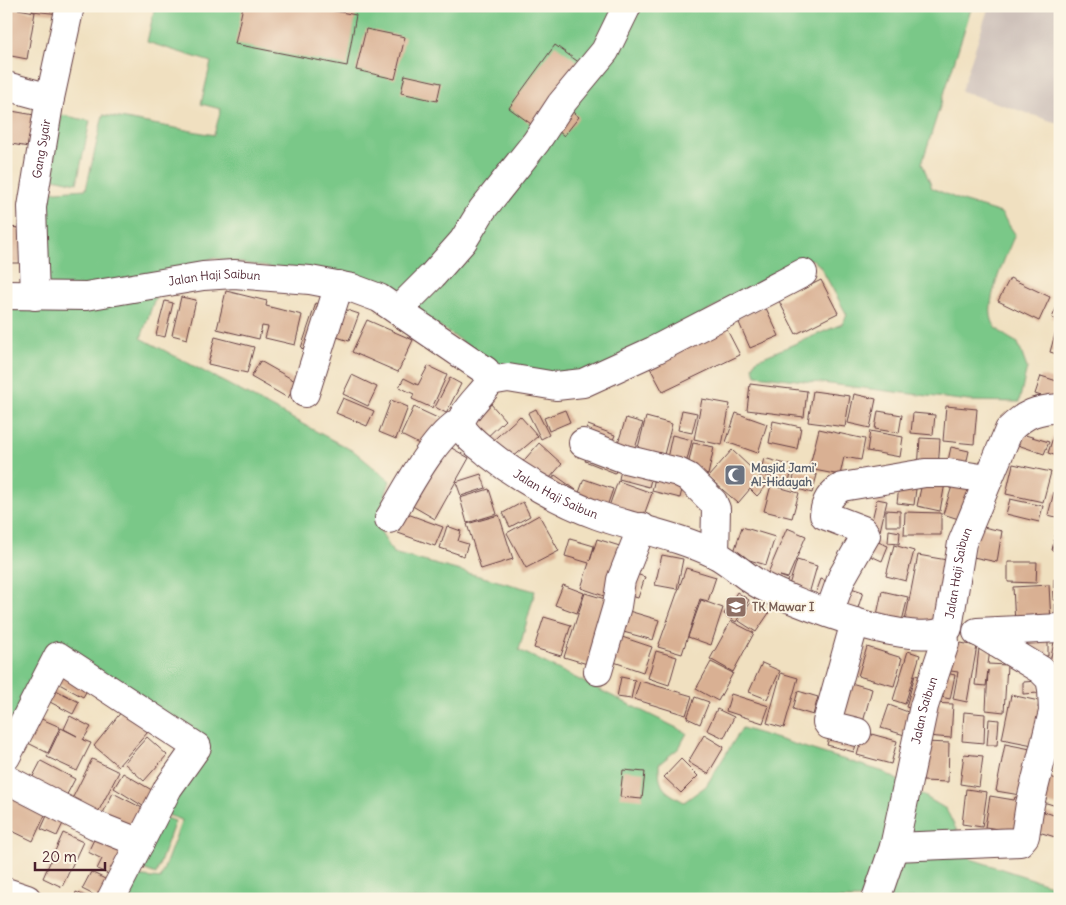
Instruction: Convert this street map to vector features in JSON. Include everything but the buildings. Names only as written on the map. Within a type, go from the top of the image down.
[{"type":"street","name":"Gang Syair","points":[[35,296],[32,207],[50,98],[70,6]]},
{"type":"street","points":[[398,310],[463,241],[482,210],[536,142],[561,104],[605,51],[626,6]]},
{"type":"street","points":[[6,86],[50,98]]},
{"type":"street","points":[[389,520],[423,464],[449,427],[461,421],[464,413],[486,390],[490,381],[508,378],[556,386],[584,383],[653,351],[803,273]]},
{"type":"street","name":"Jalan Haji Saibun","points":[[6,296],[86,296],[203,276],[234,274],[283,276],[339,285],[372,295],[398,310],[486,371],[490,381]]},
{"type":"street","points":[[305,393],[339,285]]},
{"type":"street","name":"Jalan Haji Saibun","points":[[461,421],[463,428],[474,441],[502,464],[562,501],[599,516],[642,527],[715,554],[762,586],[830,613],[855,622],[911,635],[946,630],[962,542],[1009,430],[1023,416],[1042,410],[1060,408]]},
{"type":"street","points":[[583,443],[625,459],[678,472],[688,477],[713,502],[716,509],[715,554]]},
{"type":"street","points":[[830,613],[842,577],[866,535],[863,530],[824,515],[827,501],[835,491],[842,487],[925,473],[949,473],[987,479]]},
{"type":"street","points":[[598,671],[617,606],[620,580],[642,527]]},
{"type":"street","points":[[855,622],[827,722],[857,732]]},
{"type":"street","points":[[946,630],[980,633],[1060,628]]},
{"type":"street","name":"Jalan Saibun","points":[[876,899],[894,847],[924,706],[945,643],[946,630]]},
{"type":"street","points":[[894,847],[1020,842],[1025,836],[1030,804],[1053,712],[1050,679],[1040,670],[980,633]]},
{"type":"street","points":[[6,757],[57,656],[197,747],[168,788],[111,899]]},
{"type":"street","points":[[6,779],[95,825],[140,843]]},
{"type":"street","points":[[6,892],[27,899]]},
{"type":"shaded area","points":[[989,6],[1060,6],[1060,124],[961,91]]},
{"type":"green space","points":[[155,6],[972,6],[922,163],[932,188],[962,201],[1001,213],[1015,234],[994,289],[991,311],[992,320],[996,328],[1018,343],[1027,368],[1019,402],[969,401],[756,375],[753,367],[756,360],[842,324],[847,315],[820,266],[812,259],[789,265],[585,381],[500,367],[379,286],[213,258],[162,278],[141,338],[355,452],[390,481],[376,523],[393,553],[535,591],[519,650],[687,733],[679,748],[659,764],[661,784],[671,795],[684,802],[706,786],[742,728],[884,772],[946,809],[971,859],[1060,888],[1060,899],[123,899],[136,876],[160,879],[182,820],[162,813],[199,748],[57,653],[6,750],[6,310],[31,309],[42,192],[86,189],[103,115],[214,135],[221,109],[201,104],[211,62],[147,42]]},
{"type":"green space","points":[[62,115],[90,121],[77,183],[49,177]]},
{"type":"green space","points":[[159,816],[175,821],[156,874],[140,868]]},
{"type":"place","name":"Masjid Jami' Al-Hidayah","points":[[735,475]]},
{"type":"place","name":"TK Mawar I","points":[[736,607]]}]
